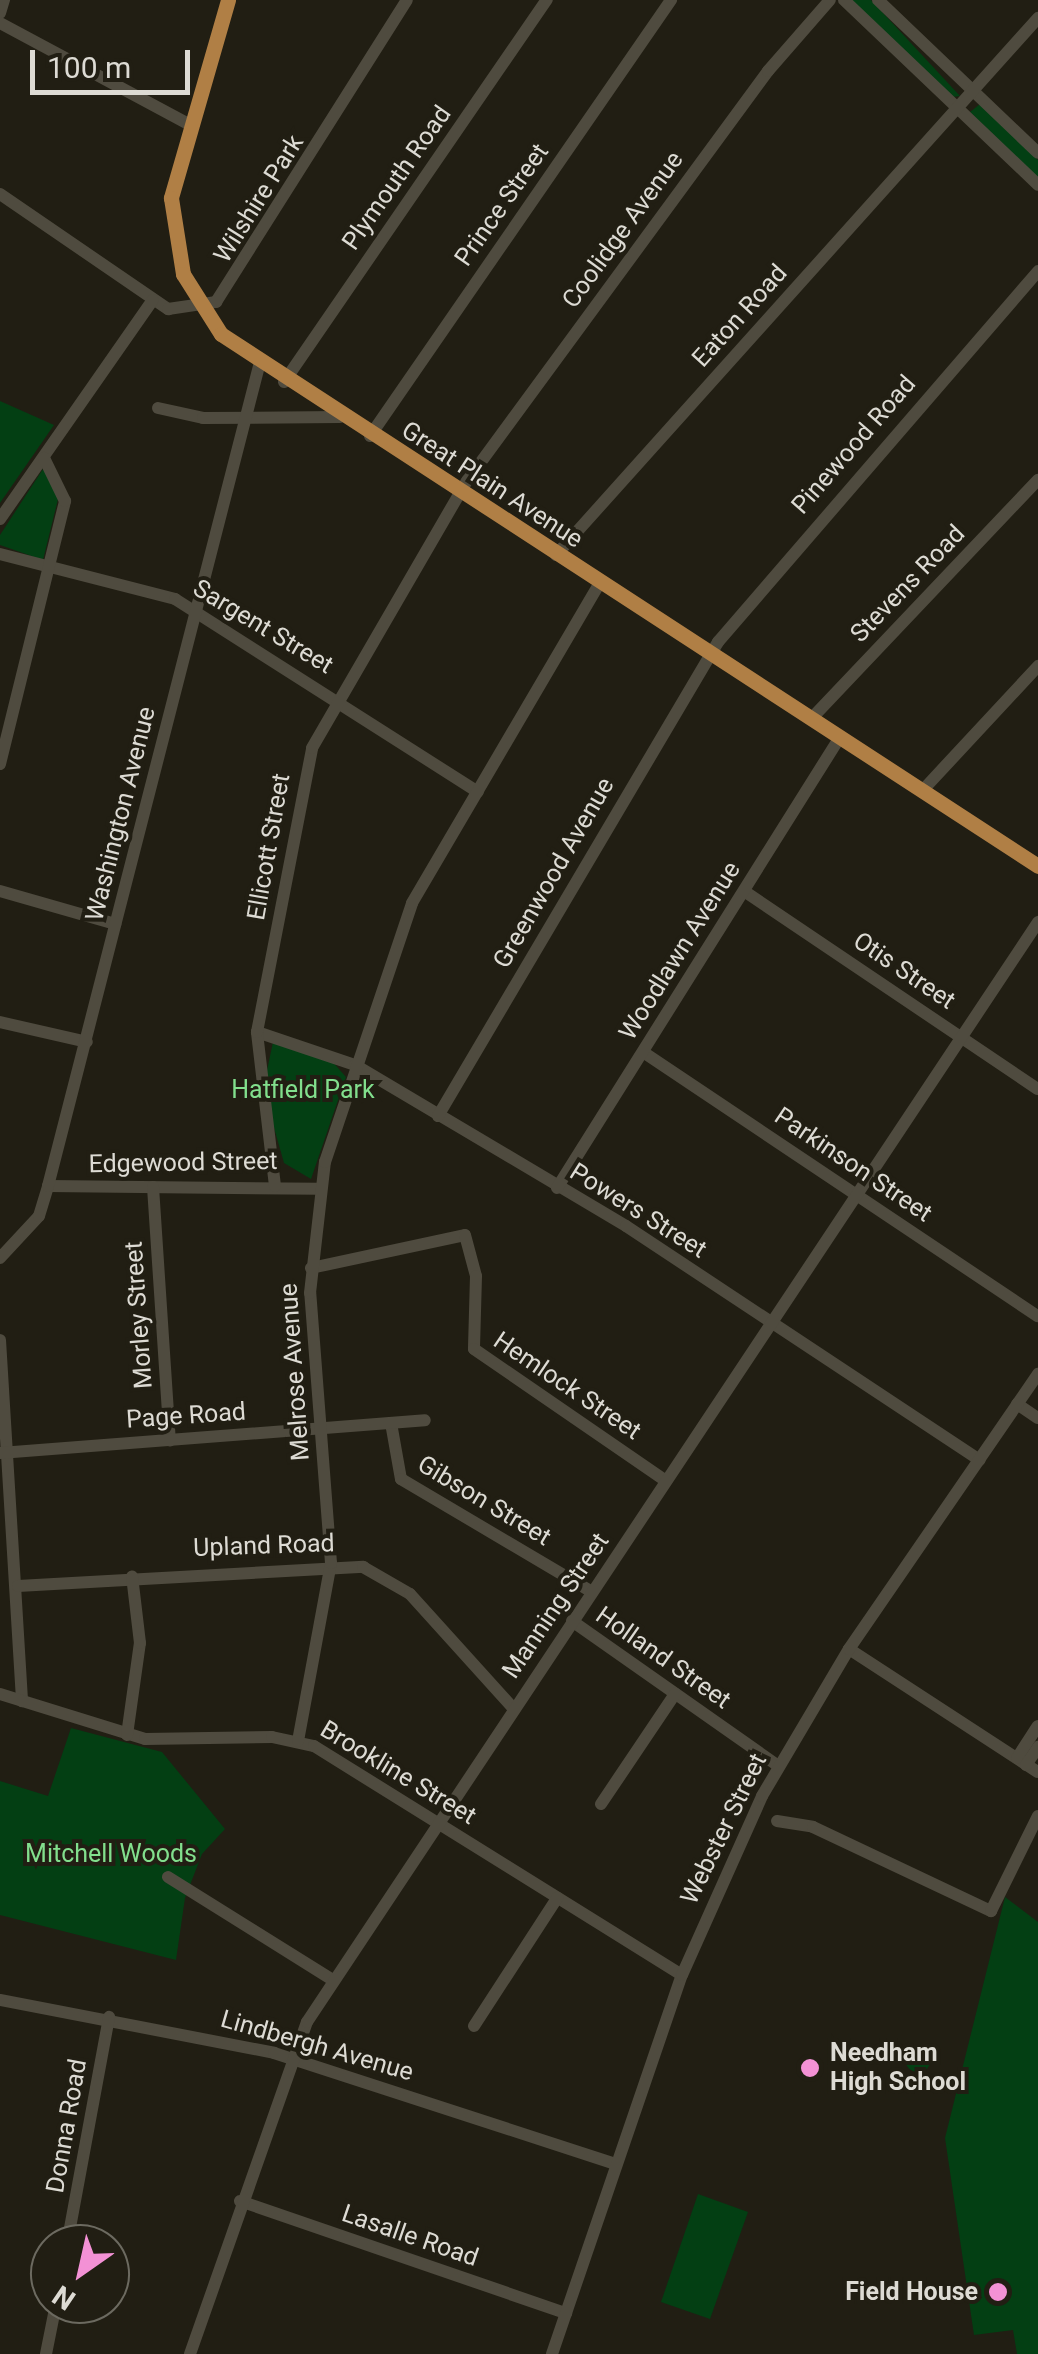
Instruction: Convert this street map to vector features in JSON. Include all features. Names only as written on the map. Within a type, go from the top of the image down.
[{"type":"main road","name":"Great Plain Avenue","points":[[228,0],[188,124],[172,226],[200,307],[259,366],[1038,866]]},
{"type":"street","points":[[0,13],[4,0]]},
{"type":"street","name":"Wilshire Park","points":[[200,307],[228,291],[407,0]]},
{"type":"street","name":"Plymouth Road","points":[[284,382],[546,0]]},
{"type":"street","name":"Prince Street","points":[[370,436],[671,0]]},
{"type":"street","name":"Coolidge Avenue","points":[[459,493],[768,71],[830,0]]},
{"type":"street","points":[[844,0],[1038,185]]},
{"type":"street","points":[[878,0],[1038,153]]},
{"type":"street","name":"Eaton Road","points":[[556,555],[1032,23],[1038,2]]},
{"type":"street","points":[[0,22],[188,124]]},
{"type":"street","points":[[0,194],[153,300],[177,311],[200,307]]},
{"type":"street","name":"Pinewood Road","points":[[711,654],[1038,271]]},
{"type":"street","points":[[0,519],[153,300]]},
{"type":"street","name":"Washington Avenue","points":[[0,1258],[20,1244],[48,1186],[259,366]]},
{"type":"street","points":[[158,408],[247,416],[340,417]]},
{"type":"street","points":[[0,764],[65,501],[44,458]]},
{"type":"street","name":"Stevens Road","points":[[811,719],[1038,480]]},
{"type":"street","name":"Ellicott Street","points":[[275,1186],[256,1032],[304,770],[459,493]]},
{"type":"street","name":"Sargent Street","points":[[0,554],[194,610],[478,792]]},
{"type":"street","name":"Melrose Avenue","points":[[298,1741],[331,1563],[312,1268],[318,1190],[402,924],[600,584]]},
{"type":"street","name":"Greenwood Avenue","points":[[438,1116],[711,654]]},
{"type":"street","points":[[922,790],[1038,666]]},
{"type":"street","name":"Woodlawn Avenue","points":[[557,1188],[840,737]]},
{"type":"street","name":"Otis Street","points":[[744,891],[1038,1089]]},
{"type":"street","points":[[0,892],[116,924]]},
{"type":"street","name":"Manning Street","points":[[190,2354],[288,2056],[333,1980],[1038,922]]},
{"type":"street","points":[[0,1022],[87,1042]]},
{"type":"street","name":"Powers Street","points":[[256,1032],[355,1065],[557,1188],[979,1460]]},
{"type":"street","name":"Parkinson Street","points":[[642,1052],[1038,1316]]},
{"type":"street","name":"Edgewood Street","points":[[48,1186],[275,1186],[318,1190]]},
{"type":"street","name":"Morley Street","points":[[154,1188],[170,1440]]},
{"type":"street","name":"Hemlock Street","points":[[312,1268],[465,1235],[476,1276],[474,1350],[666,1481]]},
{"type":"street","points":[[0,1340],[5,1452],[18,1586],[22,1701]]},
{"type":"street","name":"Webster Street","points":[[552,2354],[682,1975],[778,1766],[850,1650],[1038,1374]]},
{"type":"street","points":[[1017,1404],[1038,1418]]},
{"type":"street","name":"Page Road","points":[[5,1452],[425,1420]]},
{"type":"street","name":"Gibson Street","points":[[391,1423],[402,1479],[592,1592]]},
{"type":"street","name":"Upland Road","points":[[18,1586],[331,1563],[363,1567],[410,1594],[514,1710]]},
{"type":"street","points":[[127,1735],[140,1643],[132,1576]]},
{"type":"street","name":"Holland Street","points":[[572,1621],[778,1766]]},
{"type":"street","points":[[850,1650],[1027,1765]]},
{"type":"street","name":"Brookline Street","points":[[0,1694],[127,1735],[298,1741],[438,1822],[682,1975]]},
{"type":"street","points":[[601,1804],[675,1694]]},
{"type":"street","points":[[1027,1765],[1038,1726]]},
{"type":"street","points":[[1027,1765],[1038,1747]]},
{"type":"street","points":[[777,1821],[802,1822],[990,1910],[1038,1816]]},
{"type":"street","points":[[168,1878],[333,1980]]},
{"type":"street","points":[[474,2026],[556,1898]]},
{"type":"street","name":"Lindbergh Avenue","points":[[0,2000],[109,2017],[288,2056],[615,2164]]},
{"type":"street","name":"Donna Road","points":[[71,2224],[109,2017]]},
{"type":"street","name":"Lasalle Road","points":[[240,2201],[566,2313]]},
{"type":"street","points":[[46,2354],[52,2324]]},
{"type":"green space","points":[[851,0],[871,0],[960,96],[953,97]]},
{"type":"green space","points":[[980,104],[1038,160],[1038,178],[970,112]]},
{"type":"green space","points":[[0,401],[54,425],[0,503]]},
{"type":"green space","points":[[43,469],[60,491],[43,560],[0,545],[0,535]]},
{"type":"green space","name":"Hatfield Park","points":[[273,1042],[331,1060],[346,1077],[311,1179],[284,1163],[263,1089]]},
{"type":"green space","name":"Mitchell Woods","points":[[71,1728],[162,1752],[225,1829],[202,1854],[185,1898],[176,1960],[0,1915],[0,1781],[48,1796]]},
{"type":"green space","points":[[1005,1897],[1038,1922],[1038,2354],[1017,2354],[1013,2330],[974,2335],[945,2138]]},
{"type":"green space","points":[[918,2046],[927,2050],[931,2059],[927,2068],[918,2072],[909,2068],[905,2059],[909,2050]]},
{"type":"green space","points":[[698,2194],[748,2212],[710,2319],[661,2302]]},
{"type":"place","name":"Needham High School","points":[[810,2068]]},
{"type":"place","name":"Field House","points":[[998,2292]]}]
